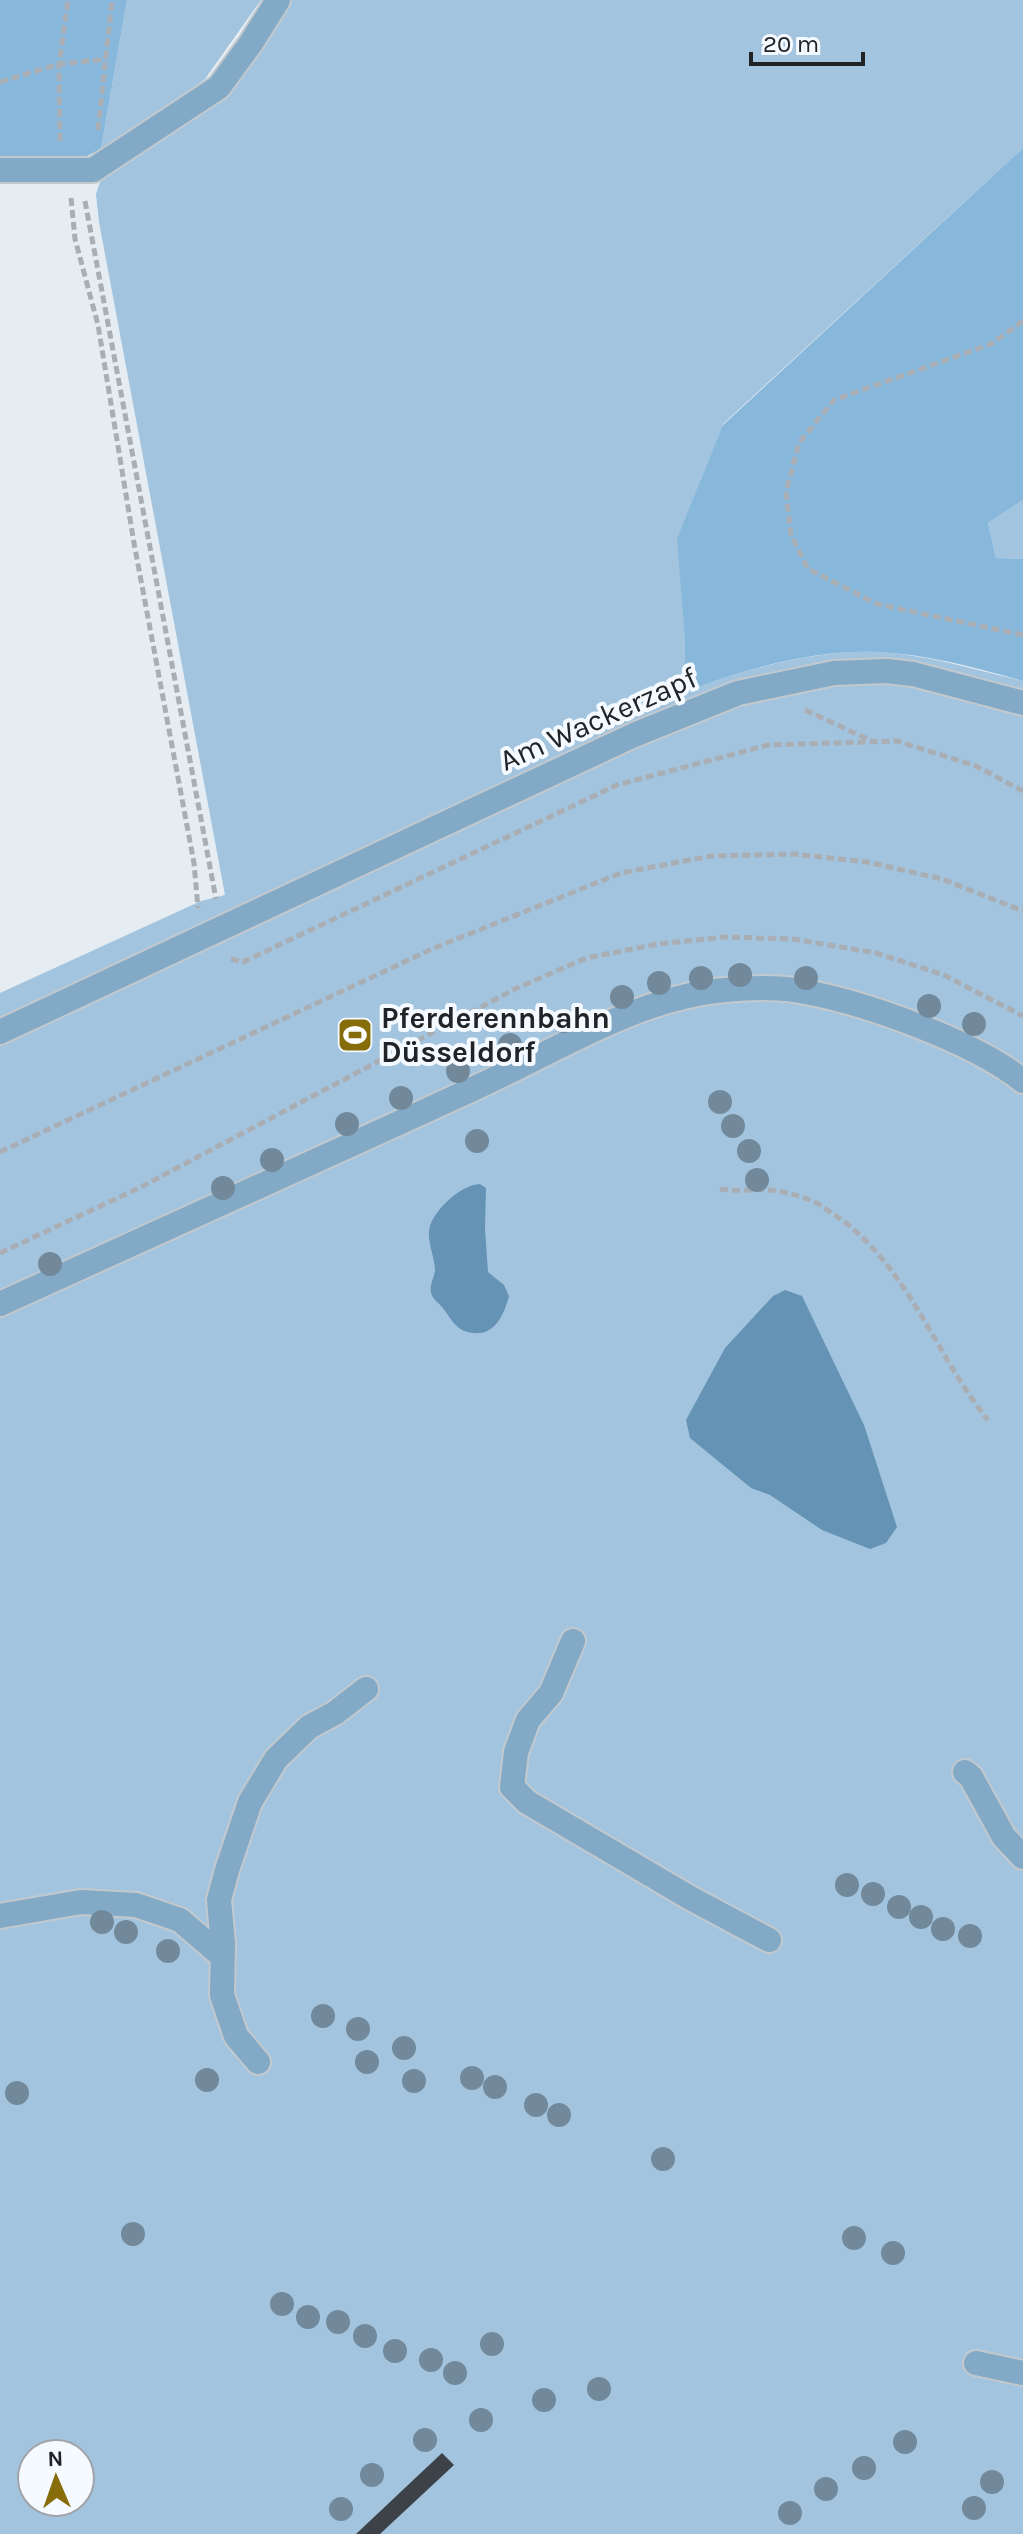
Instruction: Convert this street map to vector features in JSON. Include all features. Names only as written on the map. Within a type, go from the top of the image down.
[{"type":"lane","points":[[0,170],[93,170],[219,87],[278,0]]},
{"type":"lane","name":"Am Wackerzapf","points":[[0,1032],[634,735],[738,693],[811,677],[886,671],[913,674],[1023,703]]},
{"type":"lane","points":[[0,1304],[478,1087],[628,1015],[674,999],[716,991],[797,990],[853,1003],[957,1044],[1023,1081]]},
{"type":"lane","points":[[573,1641],[551,1693],[528,1720],[516,1752],[512,1787],[527,1802],[636,1867],[769,1940]]},
{"type":"lane","points":[[258,2062],[236,2036],[222,1995],[219,1900],[250,1802],[276,1759],[309,1727],[335,1713],[366,1689]]},
{"type":"lane","points":[[965,1772],[971,1777],[1004,1837],[1023,1857]]},
{"type":"lane","points":[[0,1916],[81,1902],[136,1905],[180,1920],[223,1957]]},
{"type":"lane","points":[[976,2363],[1023,2373]]},
{"type":"path","points":[[68,0],[59,64],[60,140],[79,171],[221,926],[232,959],[243,962],[617,785],[768,745],[897,741],[976,766],[1023,791]]},
{"type":"path","points":[[112,0],[97,142],[79,171],[71,198],[75,239],[98,325],[134,543],[194,863],[198,911],[221,926]]},
{"type":"path","points":[[0,82],[59,64],[106,59]]},
{"type":"path","points":[[1023,321],[991,344],[834,400],[799,443],[786,492],[791,535],[808,569],[877,604],[1023,635]]},
{"type":"path","points":[[757,688],[873,741]]},
{"type":"path","points":[[0,1152],[434,948],[621,873],[711,856],[794,854],[867,862],[942,879],[1023,911]]},
{"type":"path","points":[[720,1189],[738,1192],[770,1190],[813,1201],[850,1226],[889,1268],[923,1316],[971,1399],[988,1420]]},
{"type":"shaded area","points":[[0,0],[127,0],[101,149],[75,162],[0,164]]},
{"type":"shaded area","points":[[127,0],[261,0],[205,79],[156,116],[101,149]]},
{"type":"shaded area","points":[[291,0],[1023,0],[1023,148],[723,424],[685,639],[685,683],[689,689],[782,662],[853,652],[895,653],[932,659],[1023,681],[1023,2534],[0,2534],[0,993],[201,901],[225,895],[99,222],[96,194],[102,176],[260,45]]},
{"type":"shaded area","points":[[1023,148],[1023,500],[988,523],[996,558],[1023,559],[1023,681],[933,659],[895,653],[853,652],[782,662],[689,690],[685,683],[685,639],[677,539],[723,425]]},
{"type":"shaded area","points":[[1023,500],[1023,559],[996,558],[988,523]]},
{"type":"shaded area","points":[[480,1184],[486,1188],[488,1272],[504,1285],[509,1296],[494,1326],[488,1331],[472,1333],[456,1325],[434,1299],[431,1287],[435,1269],[429,1231],[433,1219],[450,1199],[465,1188]]},
{"type":"shaded area","points":[[785,1290],[802,1296],[864,1425],[897,1527],[886,1543],[870,1549],[822,1530],[770,1495],[751,1488],[690,1438],[686,1420],[725,1348],[773,1296]]},
{"type":"building","points":[[442,2453],[454,2465],[380,2534],[356,2534]]},
{"type":"place","name":"Pferderennbahn Düsseldorf","points":[[355,1035]]}]
